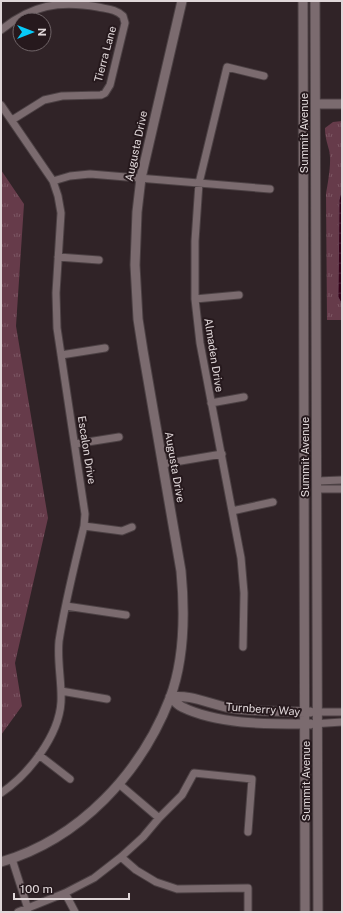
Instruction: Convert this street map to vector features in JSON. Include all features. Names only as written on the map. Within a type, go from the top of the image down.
[{"type":"main road","name":"Augusta Drive","points":[[1,862],[12,859],[50,841],[84,818],[120,784],[148,744],[170,697],[181,651],[184,624],[184,597],[143,351],[135,287],[135,235],[141,178],[182,1]]},
{"type":"main road","name":"Summit Avenue","points":[[303,1],[311,712],[305,912]]},
{"type":"main road","name":"Summit Avenue","points":[[311,712],[317,485],[315,1]]},
{"type":"main road","points":[[316,104],[342,104]]},
{"type":"main road","name":"Turnberry Way","points":[[170,697],[184,695],[206,702],[246,710],[311,712]]},
{"type":"main road","name":"Turnberry Way","points":[[170,697],[180,707],[212,716],[244,722],[311,724]]},
{"type":"main road","name":"Summit Avenue","points":[[311,724],[318,912]]},
{"type":"street","name":"Tierra Lane","points":[[1,30],[27,12],[48,5],[70,2],[116,11],[124,16],[124,30],[110,85],[105,93],[101,95],[62,96],[44,100],[12,120]]},
{"type":"street","name":"Almaden Drive","points":[[243,647],[244,593],[241,558],[200,343],[195,300],[195,241],[199,183],[227,67],[264,76]]},
{"type":"street","points":[[304,105],[316,104]]},
{"type":"street","name":"Escalon Drive","points":[[1,105],[53,181],[61,213],[56,313],[83,498],[84,526],[66,606],[59,648],[61,702],[57,723],[53,733],[39,755],[16,782],[1,793]]},
{"type":"street","points":[[53,181],[86,174],[270,189]]},
{"type":"street","points":[[58,257],[99,260]]},
{"type":"street","points":[[195,300],[239,295]]},
{"type":"street","points":[[61,355],[105,348]]},
{"type":"street","points":[[211,403],[244,397]]},
{"type":"street","points":[[75,444],[119,437]]},
{"type":"street","points":[[163,464],[222,454]]},
{"type":"street","points":[[317,485],[342,480]]},
{"type":"street","points":[[317,485],[342,489]]},
{"type":"street","points":[[232,512],[272,502]]},
{"type":"street","points":[[84,526],[122,531],[132,527]]},
{"type":"street","points":[[66,606],[126,615]]},
{"type":"street","points":[[61,691],[107,699]]},
{"type":"street","points":[[311,712],[342,712]]},
{"type":"street","points":[[311,724],[342,722]]},
{"type":"street","points":[[39,755],[70,779]]},
{"type":"street","points":[[18,912],[65,893],[94,878],[121,857],[143,837],[159,818],[182,795],[194,772],[252,779],[248,832]]},
{"type":"street","points":[[120,784],[159,818]]},
{"type":"street","points":[[121,857],[136,870],[156,882],[177,889],[248,888],[248,912]]},
{"type":"street","points":[[12,859],[28,909]]},
{"type":"street","points":[[65,893],[75,912]]},
{"type":"green space","points":[[342,121],[342,320],[327,320],[326,194],[330,155],[325,128],[333,122]]},
{"type":"green space","points":[[1,170],[24,204],[16,326],[48,518],[15,663],[22,706],[1,735]]},
{"type":"water","points":[[342,188],[342,305],[338,297],[339,200]]}]
